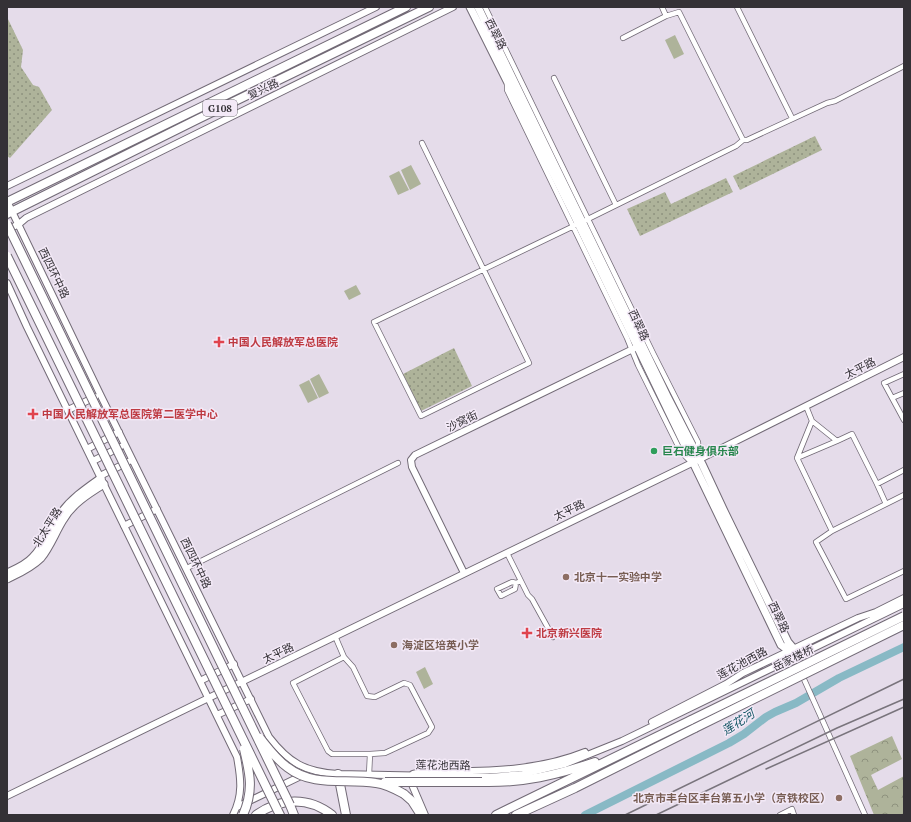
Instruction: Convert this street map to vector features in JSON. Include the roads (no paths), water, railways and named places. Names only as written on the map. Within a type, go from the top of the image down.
[{"type":"highway","name":"复兴路","points":[[7,201],[406,7]]},
{"type":"highway","name":"复兴路","points":[[10,213],[429,7]]},
{"type":"highway","name":"西四环中路","points":[[7,224],[294,815]]},
{"type":"highway","points":[[7,256],[279,812]]},
{"type":"highway","name":"岳家楼桥","points":[[626,752],[904,616]]},
{"type":"highway","name":"岳家楼桥","points":[[575,788],[904,624]]},
{"type":"highway","points":[[251,727],[279,761],[287,768],[298,774],[320,781],[523,781],[566,772],[626,752]]},
{"type":"highway","points":[[240,733],[250,773],[249,802],[243,815]]},
{"type":"highway","points":[[496,815],[626,752]]},
{"type":"highway","points":[[338,774],[346,815]]},
{"type":"highway","points":[[375,782],[386,785],[404,794],[412,801],[421,815]]},
{"type":"highway","points":[[516,815],[575,788]]},
{"type":"highway","points":[[529,815],[575,788]]},
{"type":"highway","points":[[256,815],[270,806],[292,801],[315,805],[332,815]]},
{"type":"main road","name":"西翠路","points":[[470,7],[700,459],[791,650]]},
{"type":"main road","name":"西翠路","points":[[478,7],[580,223],[634,348],[692,462],[781,646],[791,650]]},
{"type":"main road","name":"北太平路","points":[[7,573],[22,566],[34,557],[65,508],[75,497],[102,479]]},
{"type":"main road","name":"北太平路","points":[[7,579],[30,567],[40,558],[47,549],[63,519],[102,479]]},
{"type":"street","points":[[7,186],[376,7]]},
{"type":"street","name":"复兴路","points":[[7,230],[19,224],[26,218],[453,7]]},
{"type":"street","points":[[485,7],[580,223]]},
{"type":"street","points":[[662,7],[666,16]]},
{"type":"street","points":[[737,7],[792,118]]},
{"type":"street","points":[[623,38],[666,16],[679,12],[743,140]]},
{"type":"street","points":[[422,143],[484,269],[530,363],[421,416],[374,322],[484,269],[580,223],[736,146],[743,140],[748,140],[792,118],[835,101],[904,66]]},
{"type":"street","points":[[554,78],[616,205]]},
{"type":"street","points":[[7,201],[10,213]]},
{"type":"street","name":"西四环中路","points":[[10,213],[19,224],[125,445],[270,737],[279,750],[302,768],[312,771],[338,774],[408,776]]},
{"type":"street","points":[[7,283],[27,327],[237,757],[241,778],[237,807],[233,815]]},
{"type":"street","name":"沙窝街","points":[[464,573],[412,467],[411,460],[416,455],[634,348]]},
{"type":"street","name":"太平路","points":[[208,698],[700,459],[904,357]]},
{"type":"street","points":[[904,374],[884,383],[904,420]]},
{"type":"street","points":[[892,398],[904,393]]},
{"type":"street","points":[[68,410],[100,394]]},
{"type":"street","points":[[806,406],[812,421],[837,440]]},
{"type":"street","points":[[812,421],[797,458],[832,531]]},
{"type":"street","points":[[87,449],[119,432]]},
{"type":"street","points":[[797,458],[852,434],[886,504]]},
{"type":"street","points":[[93,461],[125,445]]},
{"type":"street","points":[[102,479],[133,460]]},
{"type":"street","points":[[187,568],[398,463]]},
{"type":"street","points":[[877,484],[904,470]]},
{"type":"street","points":[[904,495],[832,531],[816,542],[846,599],[904,571]]},
{"type":"street","points":[[124,526],[157,509]]},
{"type":"street","points":[[507,553],[519,582],[554,637]]},
{"type":"street","name":"莲花池西路","points":[[408,776],[421,772],[491,771],[521,768],[552,762],[579,754],[644,726],[726,684],[743,673],[858,618],[876,612],[904,598]]},
{"type":"street","name":"莲花池西路","points":[[408,776],[490,777],[523,774],[565,764],[622,741],[904,604]]},
{"type":"street","points":[[335,636],[344,656],[353,667],[367,696],[375,697],[404,683],[410,684],[432,727],[428,733],[386,753],[332,754],[328,752],[292,683],[344,656]]},
{"type":"street","points":[[791,650],[865,815]]},
{"type":"street","points":[[200,681],[234,664]]},
{"type":"street","points":[[7,796],[208,698]]},
{"type":"street","points":[[217,715],[251,698]]},
{"type":"street","points":[[369,775],[370,754]]},
{"type":"street","points":[[237,807],[312,771]]},
{"type":"street","points":[[408,776],[425,815]]},
{"type":"street","points":[[780,815],[792,809],[794,815]]},
{"type":"waterway","name":"莲花河","points":[[585,815],[729,743],[775,712],[796,703],[839,678],[904,647]]},
{"type":"railway","points":[[625,815],[904,679]]},
{"type":"railway","points":[[656,815],[837,728],[904,699]]},
{"type":"railway","points":[[766,769],[904,707]]},
{"type":"place","name":"中国人民解放军总医院","points":[[219,342]]},
{"type":"place","name":"中国人民解放军总医院第二医学中心","points":[[33,414]]},
{"type":"place","name":"巨石健身俱乐部","points":[[654,451]]},
{"type":"place","name":"北京十一实验中学","points":[[566,577]]},
{"type":"place","name":"北京新兴医院","points":[[527,633]]},
{"type":"place","name":"海淀区培英小学","points":[[394,645]]},
{"type":"place","name":"北京市丰台区丰台第五小学（京铁校区）","points":[[839,798]]}]
